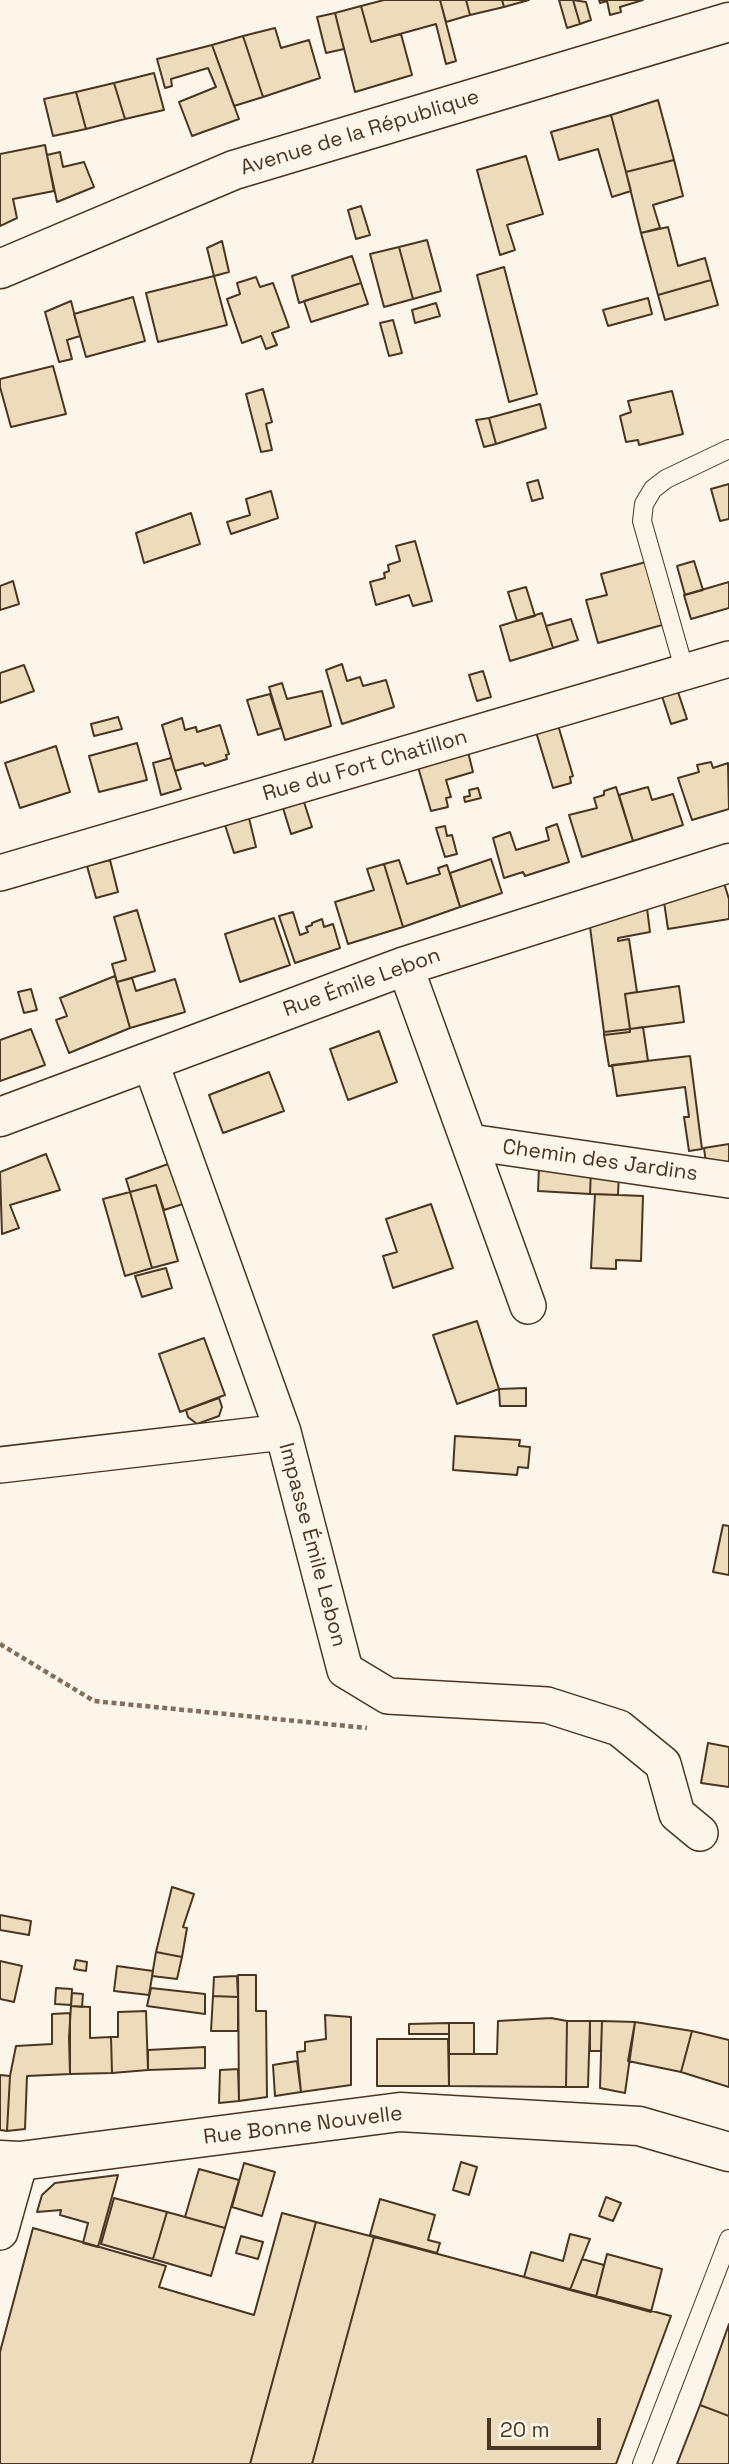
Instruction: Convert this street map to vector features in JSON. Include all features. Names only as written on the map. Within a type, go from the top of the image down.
[{"type":"main road","name":"Avenue de la République","points":[[0,269],[234,170],[727,31]]},
{"type":"main road","name":"Rue Émile Lebon","points":[[0,1117],[405,966],[729,863]]},
{"type":"main road","name":"Rue Bonne Nouvelle","points":[[10,2161],[400,2112],[639,2126],[729,2152]]},
{"type":"street","name":"Rue du Fort Chatillon","points":[[0,873],[729,659]]},
{"type":"street","name":"Chemin des Jardins","points":[[405,966],[528,1306]]},
{"type":"street","name":"Impasse Émile Lebon","points":[[150,1061],[283,1432],[345,1670],[388,1696],[547,1705],[619,1728],[663,1765],[677,1814],[700,1833]]},
{"type":"street","name":"Chemin des Jardins","points":[[470,1142],[729,1180]]},
{"type":"street","points":[[0,1465],[283,1432]]},
{"type":"street","points":[[0,2232],[10,2161]]},
{"type":"lane","points":[[685,672],[642,521],[644,505],[653,489],[666,479],[729,449]]},
{"type":"lane","points":[[642,2464],[729,2239]]},
{"type":"path","points":[[0,1644],[94,1701],[380,1730]]},
{"type":"building","points":[[384,0],[440,0],[456,61],[446,64],[436,24],[371,42],[361,6]]},
{"type":"building","points":[[440,0],[466,0],[470,15],[446,22]]},
{"type":"building","points":[[466,0],[502,0],[504,7],[470,15]]},
{"type":"building","points":[[502,0],[529,0],[504,7]]},
{"type":"building","points":[[559,0],[573,0],[580,24],[567,28]]},
{"type":"building","points":[[573,0],[586,2],[591,20],[580,24]]},
{"type":"building","points":[[599,0],[643,0],[620,7],[621,12],[610,15],[607,1],[600,3]]},
{"type":"building","points":[[361,6],[371,42],[401,34],[412,75],[355,92],[335,13]]},
{"type":"building","points":[[335,13],[344,49],[326,53],[317,17]]},
{"type":"building","points":[[275,28],[281,48],[309,40],[320,78],[263,97],[243,36]]},
{"type":"building","points":[[243,36],[263,97],[234,106],[212,45]]},
{"type":"building","points":[[212,45],[239,119],[192,136],[179,102],[216,87],[208,68],[171,79],[172,86],[165,88],[157,59]]},
{"type":"building","points":[[154,73],[164,110],[125,119],[114,83]]},
{"type":"building","points":[[114,83],[125,119],[86,129],[76,92]]},
{"type":"building","points":[[76,92],[86,129],[53,136],[44,99]]},
{"type":"building","points":[[658,100],[674,160],[626,172],[611,115]]},
{"type":"building","points":[[611,115],[631,191],[612,197],[598,149],[559,160],[551,132]]},
{"type":"building","points":[[45,145],[54,191],[13,199],[17,218],[0,226],[0,154]]},
{"type":"building","points":[[60,152],[63,167],[84,162],[94,187],[57,202],[47,155]]},
{"type":"building","points":[[526,156],[543,214],[507,225],[515,250],[500,255],[477,170]]},
{"type":"building","points":[[674,160],[683,196],[653,205],[660,228],[641,233],[626,172]]},
{"type":"building","points":[[361,206],[370,235],[356,239],[348,210]]},
{"type":"building","points":[[668,227],[678,266],[705,258],[711,280],[658,295],[641,233]]},
{"type":"building","points":[[427,240],[441,291],[413,299],[399,247]]},
{"type":"building","points":[[222,241],[229,272],[214,276],[207,248]]},
{"type":"building","points":[[399,247],[413,299],[384,307],[370,254]]},
{"type":"building","points":[[352,256],[361,283],[299,303],[292,276]]},
{"type":"building","points":[[504,267],[537,394],[509,402],[477,275]]},
{"type":"building","points":[[214,276],[227,325],[158,342],[146,293]]},
{"type":"building","points":[[256,277],[260,287],[273,283],[289,327],[272,333],[277,345],[266,349],[261,336],[242,343],[227,299],[240,294],[237,283]]},
{"type":"building","points":[[711,280],[718,305],[665,320],[658,295]]},
{"type":"building","points":[[361,283],[368,304],[311,322],[304,301]]},
{"type":"building","points":[[133,297],[145,341],[86,357],[74,314]]},
{"type":"building","points":[[648,298],[652,314],[608,326],[603,310]]},
{"type":"building","points":[[71,301],[80,336],[67,340],[72,359],[59,362],[45,312]]},
{"type":"building","points":[[436,303],[440,316],[415,323],[412,310]]},
{"type":"building","points":[[393,320],[402,353],[389,356],[380,323]]},
{"type":"building","points":[[53,366],[66,414],[11,427],[0,379]]},
{"type":"building","points":[[263,389],[272,422],[266,424],[272,450],[261,452],[246,394]]},
{"type":"building","points":[[672,391],[683,434],[639,445],[638,440],[626,442],[620,416],[631,412],[628,401]]},
{"type":"building","points":[[540,404],[546,428],[496,444],[489,418]]},
{"type":"building","points":[[489,418],[496,444],[484,447],[476,420]]},
{"type":"building","points":[[538,480],[543,498],[532,501],[527,483]]},
{"type":"building","points":[[729,484],[729,519],[720,521],[711,489]]},
{"type":"building","points":[[271,491],[278,518],[231,534],[227,522],[250,515],[246,499]]},
{"type":"building","points":[[191,513],[200,544],[144,563],[136,533]]},
{"type":"building","points":[[415,541],[432,601],[413,606],[409,595],[376,605],[370,582],[385,578],[384,573],[389,571],[388,565],[400,561],[396,546]]},
{"type":"building","points":[[694,561],[703,590],[685,595],[677,566]]},
{"type":"building","points":[[646,562],[662,625],[598,643],[586,600],[607,595],[601,574]]},
{"type":"building","points":[[13,581],[19,604],[0,610],[0,586]]},
{"type":"building","points":[[729,582],[729,608],[691,619],[684,595]]},
{"type":"building","points":[[526,587],[535,616],[517,621],[508,592]]},
{"type":"building","points":[[542,613],[553,648],[510,661],[500,626]]},
{"type":"building","points":[[571,619],[578,640],[553,648],[546,626]]},
{"type":"building","points":[[342,664],[347,681],[360,677],[363,686],[386,680],[394,707],[342,724],[326,670]]},
{"type":"building","points":[[24,665],[34,691],[0,703],[0,673]]},
{"type":"building","points":[[483,671],[491,697],[477,701],[469,675]]},
{"type":"building","points":[[282,683],[287,699],[322,691],[331,726],[285,740],[269,687]]},
{"type":"building","points":[[677,689],[687,719],[671,724],[661,693]]},
{"type":"building","points":[[270,694],[281,728],[258,735],[247,700]]},
{"type":"building","points":[[118,717],[122,729],[94,736],[91,724]]},
{"type":"building","points":[[182,718],[185,730],[196,727],[197,732],[220,725],[229,754],[226,755],[227,759],[175,771],[162,725]]},
{"type":"building","points":[[558,725],[573,776],[570,777],[571,783],[553,788],[536,732]]},
{"type":"building","points":[[137,743],[147,780],[99,792],[89,756]]},
{"type":"building","points":[[56,746],[70,792],[20,808],[5,763]]},
{"type":"building","points":[[468,752],[473,772],[446,780],[451,797],[446,798],[448,807],[431,811],[418,767]]},
{"type":"building","points":[[171,758],[181,789],[161,795],[153,763]]},
{"type":"building","points":[[711,762],[713,768],[728,763],[729,809],[692,820],[678,778],[699,772],[697,765]]},
{"type":"building","points":[[616,787],[633,841],[582,857],[569,815],[597,808],[594,798]]},
{"type":"building","points":[[648,787],[652,800],[673,794],[683,825],[633,841],[619,795]]},
{"type":"building","points":[[478,788],[481,798],[465,802],[464,797],[470,796],[469,790]]},
{"type":"building","points":[[304,802],[312,827],[291,834],[283,808]]},
{"type":"building","points":[[249,818],[256,847],[234,853],[225,825]]},
{"type":"building","points":[[557,824],[569,862],[525,876],[523,872],[504,878],[493,838],[510,832],[516,850],[549,840],[546,828]]},
{"type":"building","points":[[445,826],[447,836],[452,835],[457,854],[445,857],[436,828]]},
{"type":"building","points":[[491,859],[502,893],[460,907],[450,873]]},
{"type":"building","points":[[110,860],[118,892],[96,898],[87,866]]},
{"type":"building","points":[[399,860],[407,884],[440,874],[438,868],[447,865],[460,907],[403,927],[384,864]]},
{"type":"building","points":[[384,864],[403,927],[348,944],[335,902],[374,890],[367,869]]},
{"type":"building","points":[[724,883],[729,899],[729,919],[668,929],[664,902]]},
{"type":"building","points":[[647,908],[650,932],[618,938],[618,941],[629,939],[637,992],[625,994],[630,1029],[604,1032],[590,927]]},
{"type":"building","points":[[137,910],[155,971],[117,982],[112,964],[126,960],[114,917]]},
{"type":"building","points":[[293,912],[300,935],[308,932],[306,927],[322,919],[324,927],[333,924],[340,948],[295,963],[279,916]]},
{"type":"building","points":[[274,918],[290,965],[240,982],[225,934]]},
{"type":"building","points":[[115,976],[130,1028],[69,1053],[56,1020],[67,1016],[60,998]]},
{"type":"building","points":[[132,978],[136,991],[175,979],[185,1012],[130,1028],[117,982]]},
{"type":"building","points":[[679,986],[684,1022],[630,1029],[625,994]]},
{"type":"building","points":[[31,989],[37,1010],[24,1013],[18,992]]},
{"type":"building","points":[[643,1027],[648,1061],[609,1066],[604,1035],[630,1032],[630,1029]]},
{"type":"building","points":[[31,1029],[45,1065],[0,1081],[0,1040]]},
{"type":"building","points":[[630,1029],[630,1032],[604,1035],[604,1032]]},
{"type":"building","points":[[379,1031],[397,1082],[348,1100],[330,1049]]},
{"type":"building","points":[[690,1056],[702,1149],[689,1151],[684,1117],[689,1117],[685,1087],[617,1096],[612,1065]]},
{"type":"building","points":[[269,1072],[284,1111],[223,1133],[209,1095]]},
{"type":"building","points":[[729,1144],[729,1164],[706,1163],[704,1148]]},
{"type":"building","points":[[46,1154],[60,1190],[10,1205],[19,1228],[2,1234],[0,1172]]},
{"type":"building","points":[[171,1163],[186,1203],[164,1210],[156,1185],[130,1192],[126,1179]]},
{"type":"building","points":[[539,1167],[591,1170],[590,1194],[538,1191]]},
{"type":"building","points":[[591,1170],[619,1172],[618,1195],[590,1194]]},
{"type":"building","points":[[156,1185],[178,1261],[152,1268],[130,1192]]},
{"type":"building","points":[[130,1192],[152,1268],[125,1276],[103,1199]]},
{"type":"building","points":[[595,1194],[643,1196],[641,1261],[616,1260],[616,1269],[591,1268]]},
{"type":"building","points":[[431,1204],[453,1268],[393,1288],[383,1256],[397,1252],[386,1219]]},
{"type":"building","points":[[166,1268],[172,1288],[142,1297],[135,1276]]},
{"type":"building","points":[[477,1321],[499,1389],[457,1404],[433,1335]]},
{"type":"building","points":[[204,1338],[225,1395],[180,1412],[159,1354]]},
{"type":"building","points":[[526,1388],[526,1406],[500,1406],[499,1389]]},
{"type":"building","points":[[219,1398],[222,1407],[219,1416],[197,1424],[188,1417],[186,1410]]},
{"type":"building","points":[[455,1436],[520,1440],[519,1446],[530,1447],[528,1468],[518,1467],[517,1475],[453,1470]]},
{"type":"building","points":[[723,1525],[729,1526],[729,1575],[713,1572]]},
{"type":"building","points":[[708,1743],[729,1747],[729,1787],[701,1783]]},
{"type":"building","points":[[172,1887],[194,1894],[183,1927],[187,1928],[182,1957],[156,1952]]},
{"type":"building","points":[[0,1915],[31,1921],[29,1935],[0,1930]]},
{"type":"building","points":[[156,1952],[182,1957],[177,1979],[152,1976]]},
{"type":"building","points":[[76,1960],[87,1962],[86,1971],[74,1969]]},
{"type":"building","points":[[0,1961],[22,1966],[14,2002],[0,1999]]},
{"type":"building","points":[[117,1966],[153,1971],[149,1995],[114,1991]]},
{"type":"building","points":[[238,1975],[256,1975],[256,2011],[266,2011],[267,2097],[239,2101]]},
{"type":"building","points":[[237,1976],[238,1997],[213,1996],[214,1977]]},
{"type":"building","points":[[56,1988],[72,1989],[71,2005],[55,2004]]},
{"type":"building","points":[[151,1988],[205,1994],[205,2014],[147,2006]]},
{"type":"building","points":[[72,1993],[83,1994],[82,2007],[71,2006]]},
{"type":"building","points":[[213,1996],[238,1997],[238,2031],[211,2031]]},
{"type":"building","points":[[71,2006],[90,2007],[90,2038],[111,2037],[112,2073],[70,2074]]},
{"type":"building","points":[[146,2011],[148,2070],[112,2073],[111,2037],[118,2037],[118,2012]]},
{"type":"building","points":[[70,2013],[70,2074],[27,2076],[25,2129],[7,2131],[10,2076],[16,2046],[52,2044],[52,2014]]},
{"type":"building","points":[[325,2015],[351,2017],[351,2085],[301,2092],[297,2052],[305,2051],[305,2042],[326,2039]]},
{"type":"building","points":[[551,2018],[567,2021],[566,2087],[449,2086],[449,2054],[497,2054],[498,2021]]},
{"type":"building","points":[[567,2021],[590,2021],[588,2087],[566,2087]]},
{"type":"building","points":[[590,2021],[602,2021],[601,2051],[590,2051]]},
{"type":"building","points":[[602,2021],[635,2022],[625,2093],[600,2088]]},
{"type":"building","points":[[635,2022],[692,2031],[681,2072],[628,2061]]},
{"type":"building","points":[[449,2023],[449,2034],[409,2034],[409,2024]]},
{"type":"building","points":[[449,2023],[474,2023],[474,2054],[449,2054]]},
{"type":"building","points":[[692,2031],[729,2040],[729,2087],[681,2072]]},
{"type":"building","points":[[377,2039],[448,2039],[449,2086],[377,2086]]},
{"type":"building","points":[[205,2047],[205,2068],[148,2070],[148,2050]]},
{"type":"building","points":[[297,2061],[301,2092],[275,2096],[273,2065]]},
{"type":"building","points":[[238,2069],[239,2101],[219,2103],[220,2070]]},
{"type":"building","points":[[0,2075],[10,2076],[7,2131],[0,2130]]},
{"type":"building","points":[[461,2162],[477,2167],[469,2195],[453,2190]]},
{"type":"building","points":[[244,2163],[275,2172],[262,2216],[232,2207]]},
{"type":"building","points":[[199,2169],[239,2180],[225,2228],[185,2217]]},
{"type":"building","points":[[118,2175],[98,2247],[83,2243],[88,2223],[60,2215],[61,2210],[37,2212],[42,2195],[55,2183]]},
{"type":"building","points":[[606,2197],[621,2203],[613,2221],[599,2216]]},
{"type":"building","points":[[114,2198],[167,2212],[153,2259],[101,2244]]},
{"type":"building","points":[[380,2199],[435,2215],[428,2240],[440,2243],[437,2253],[370,2235]]},
{"type":"building","points":[[167,2212],[225,2228],[211,2276],[153,2259]]},
{"type":"building","points":[[282,2213],[316,2222],[250,2464],[0,2464],[0,2352],[33,2228],[166,2266],[159,2287],[254,2315]]},
{"type":"building","points":[[316,2222],[374,2237],[312,2464],[250,2464]]},
{"type":"building","points":[[570,2234],[590,2239],[570,2290],[524,2277],[531,2252],[563,2261]]},
{"type":"building","points":[[241,2236],[263,2242],[258,2259],[236,2253]]},
{"type":"building","points":[[374,2237],[671,2316],[616,2464],[312,2464]]},
{"type":"building","points":[[607,2254],[662,2269],[651,2312],[596,2297]]},
{"type":"building","points":[[582,2259],[604,2265],[596,2297],[570,2290]]},
{"type":"building","points":[[729,2324],[729,2416],[700,2405]]},
{"type":"building","points":[[700,2405],[729,2416],[729,2464],[677,2464]]}]
